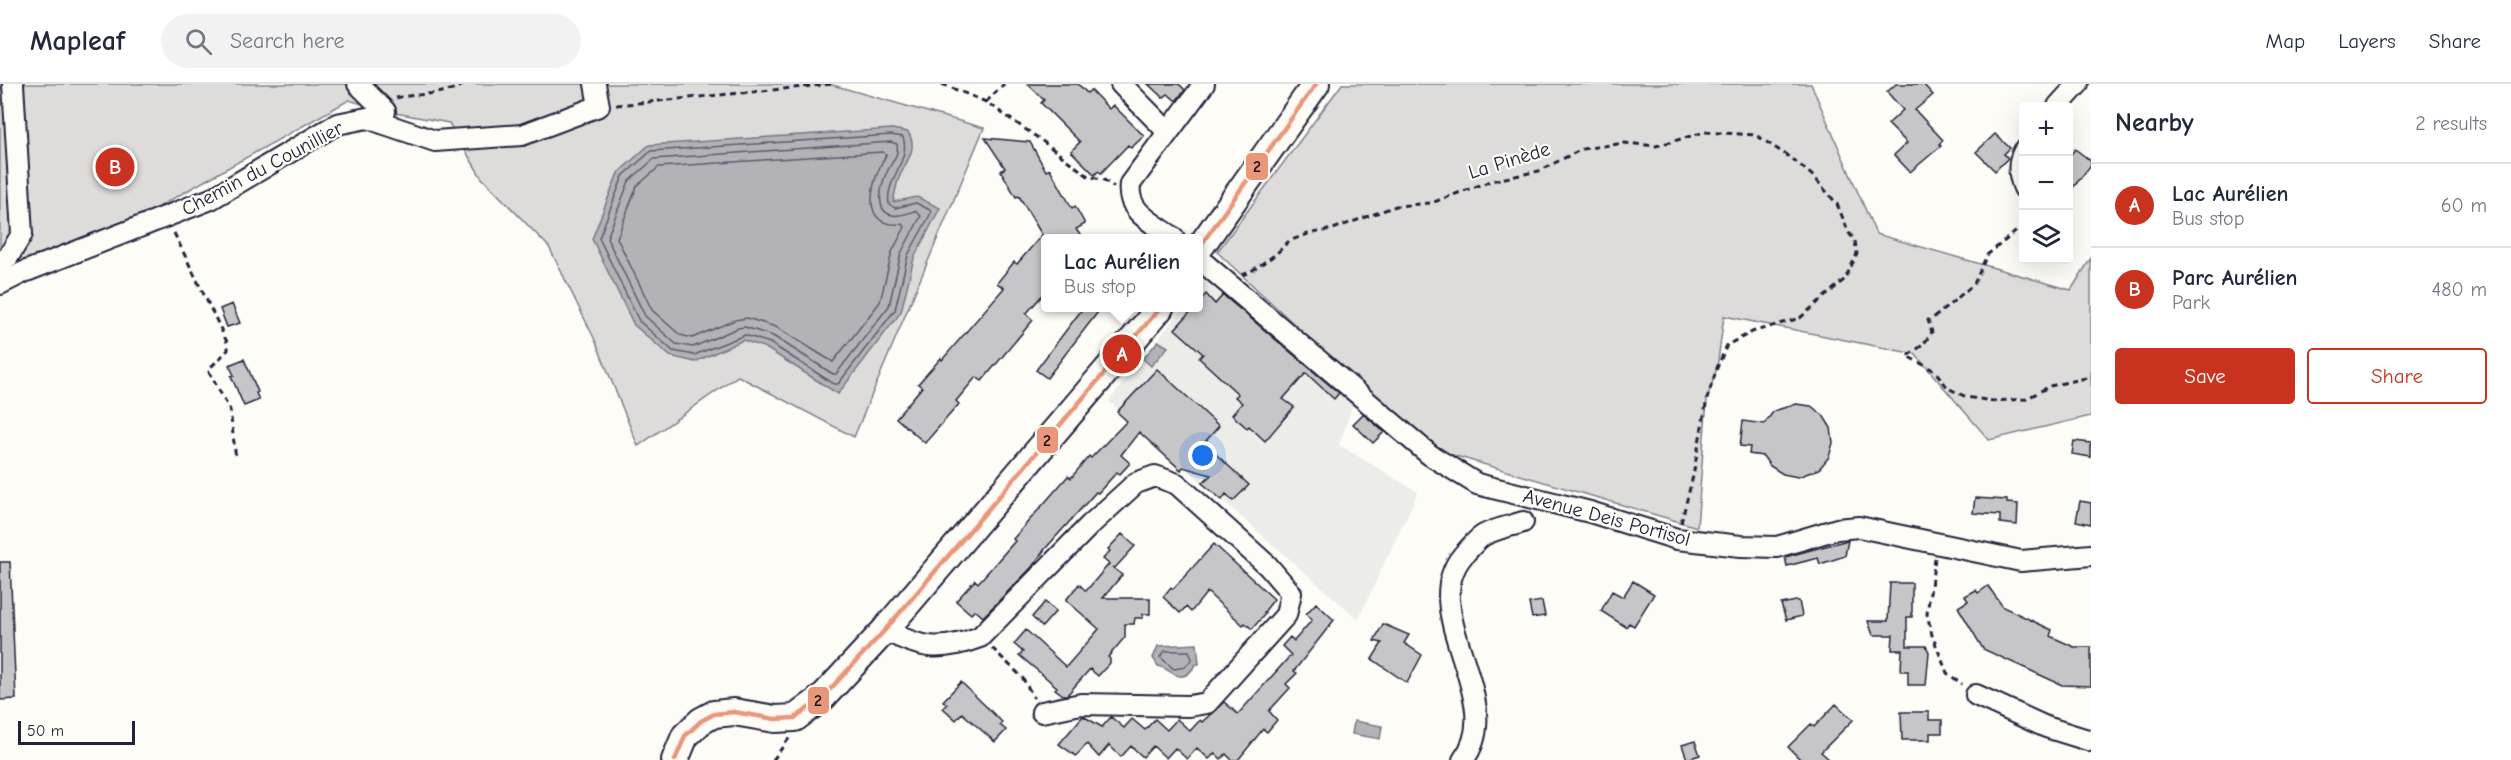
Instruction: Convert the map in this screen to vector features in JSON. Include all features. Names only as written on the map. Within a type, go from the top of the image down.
[{"type":"main road","points":[[1203,243],[1316,84]]},
{"type":"main road","points":[[675,760],[685,736],[700,720],[714,714],[734,712],[775,719],[795,718],[809,709],[885,630],[1157,312]]},
{"type":"street","points":[[0,263],[8,257],[22,234],[13,84]]},
{"type":"street","points":[[358,84],[384,117]]},
{"type":"street","points":[[595,84],[599,106]]},
{"type":"street","points":[[1121,84],[1167,131]]},
{"type":"street","points":[[1169,234],[1136,209],[1128,197],[1130,184],[1204,84]]},
{"type":"street","points":[[2062,102],[2078,84]]},
{"type":"street","name":"Chemin du Counillier","points":[[0,284],[24,272],[211,200],[337,124],[384,117],[435,141],[522,135],[599,106]]},
{"type":"street","name":"Avenue Deis Portisol","points":[[1203,262],[1430,455],[1478,484],[1590,512],[1677,539],[1741,546],[1777,547],[1836,530],[1859,527],[2021,561],[2091,555]]},
{"type":"street","points":[[885,630],[912,644],[933,648],[957,646],[980,637],[1097,518],[1136,483],[1155,476],[1177,484],[1268,566],[1291,594],[1286,615],[1207,703],[1189,706],[1081,704],[1042,712]]},
{"type":"street","points":[[1463,760],[1468,754],[1474,736],[1477,713],[1456,634],[1448,586],[1461,557],[1483,535],[1523,522]]},
{"type":"street","points":[[1976,695],[2046,727],[2091,741]]},
{"type":"path","points":[[384,117],[396,98],[425,93],[451,92],[465,84]]},
{"type":"path","points":[[599,106],[834,84]]},
{"type":"path","points":[[942,84],[986,102],[1088,176],[1104,180],[1128,197]]},
{"type":"path","points":[[986,102],[1005,84]]},
{"type":"path","name":"La Pinède","points":[[1226,280],[1250,272],[1276,254],[1289,241],[1308,234],[1333,229],[1396,206],[1431,203],[1491,181],[1539,171],[1582,149],[1625,143],[1656,146],[1706,132],[1756,135],[1794,160],[1814,177],[1837,204],[1849,233],[1855,241],[1857,254],[1845,279],[1800,318],[1752,332],[1727,345],[1707,399],[1693,476],[1677,539]]},
{"type":"path","points":[[167,218],[228,345],[228,350],[209,372],[230,410],[236,459]]},
{"type":"path","points":[[2019,229],[1987,255],[1974,284],[1928,320],[1932,332],[1923,345],[1907,356],[1935,371],[1948,388],[1966,397],[1993,401],[2026,399],[2050,386],[2091,377]]},
{"type":"path","points":[[1939,545],[1928,614],[1932,635],[1947,673],[1976,695]]},
{"type":"path","points":[[980,637],[1022,676],[1042,712]]},
{"type":"shaded area","points":[[0,84],[829,84],[984,128],[854,437],[738,376],[638,446],[595,340],[549,247],[481,177],[449,123],[385,111],[349,100],[151,211],[13,267],[0,276]]},
{"type":"shaded area","points":[[1342,84],[1811,84],[1876,234],[2071,290],[2091,258],[2091,416],[1989,440],[1915,354],[1724,316],[1717,368],[1707,399],[1697,527],[1439,451],[1312,341],[1217,252]]},
{"type":"shaded area","points":[[1209,276],[1354,401],[1339,445],[1418,492],[1358,619],[1109,401],[1180,312],[1203,312],[1203,284]]},
{"type":"water","points":[[892,129],[908,132],[912,144],[912,150],[898,181],[893,202],[917,197],[940,208],[914,258],[901,312],[838,394],[766,348],[743,340],[695,362],[670,356],[634,325],[592,239],[618,173],[649,145]]},
{"type":"water","points":[[1158,341],[1168,347],[1151,366],[1143,359]]},
{"type":"water","points":[[1197,644],[1199,664],[1196,664],[1186,675],[1176,675],[1158,666],[1153,658],[1158,646]]},
{"type":"water","points":[[1354,721],[1382,726],[1380,739],[1352,734]]},
{"type":"building","points":[[1028,84],[1078,84],[1087,93],[1091,90],[1109,109],[1113,105],[1144,136],[1131,148],[1128,145],[1101,173],[1098,171],[1095,175],[1071,151],[1080,142],[1041,103],[1044,100]]},
{"type":"building","points":[[1148,84],[1179,84],[1185,90],[1176,101],[1168,94],[1163,98]]},
{"type":"building","points":[[1896,84],[1923,84],[1933,95],[1915,110],[1943,140],[1939,144],[1941,146],[1910,172],[1894,155],[1907,143],[1888,124],[1903,110],[1887,92]]},
{"type":"building","points":[[1995,134],[2010,148],[2004,154],[2008,158],[1995,171],[1976,152]]},
{"type":"building","points":[[985,138],[1030,142],[1046,171],[1050,169],[1072,208],[1075,206],[1085,224],[1076,229],[1079,234],[1041,234],[1001,171],[1005,168]]},
{"type":"building","points":[[2075,149],[2091,161],[2091,165],[2073,188],[2073,156]]},
{"type":"building","points":[[1041,236],[1041,297],[1026,314],[1033,320],[982,381],[976,377],[956,401],[959,404],[925,443],[896,418],[922,387],[918,384],[941,358],[942,360],[1004,288],[997,283],[1014,262],[1017,264]]},
{"type":"building","points":[[1206,294],[1215,304],[1223,295],[1339,393],[1334,399],[1306,373],[1283,399],[1294,407],[1265,441],[1249,426],[1247,428],[1232,415],[1242,403],[1235,397],[1238,394],[1199,358],[1203,354],[1175,329],[1190,312],[1203,312],[1203,297]]},
{"type":"building","points":[[232,304],[240,323],[227,327],[220,309]]},
{"type":"building","points":[[1080,312],[1098,312],[1047,378],[1036,370]]},
{"type":"building","points":[[244,359],[258,392],[256,393],[259,400],[244,406],[231,376],[234,375],[229,365]]},
{"type":"building","points":[[1157,369],[1219,426],[1204,443],[1249,485],[1233,501],[1226,494],[1222,500],[1202,483],[1211,475],[1183,467],[1181,470],[1139,432],[1121,455],[1130,463],[1120,474],[1117,472],[1098,493],[1096,492],[1032,567],[983,617],[975,610],[971,614],[956,601],[975,580],[978,583],[987,573],[1015,541],[1013,539],[1068,476],[1071,478],[1089,456],[1091,458],[1127,421],[1117,412]]},
{"type":"building","points":[[1796,404],[1811,406],[1823,415],[1831,428],[1833,443],[1829,457],[1819,469],[1798,477],[1783,474],[1770,466],[1763,456],[1749,454],[1750,447],[1740,446],[1743,421],[1764,424],[1774,411]]},
{"type":"building","points":[[1363,414],[1384,432],[1373,443],[1353,424]]},
{"type":"building","points":[[2074,441],[2091,443],[2091,457],[2072,454]]},
{"type":"building","points":[[1975,498],[2007,500],[2007,503],[2018,504],[2017,525],[2000,523],[2000,515],[1973,513]]},
{"type":"building","points":[[2080,501],[2091,503],[2091,524],[2076,521]]},
{"type":"building","points":[[1122,534],[1135,546],[1115,568],[1112,567],[1122,575],[1103,598],[1150,598],[1150,614],[1143,614],[1143,618],[1135,618],[1134,624],[1125,624],[1125,637],[1108,657],[1110,663],[1098,676],[1090,669],[1067,695],[1063,695],[1055,689],[1057,687],[1019,655],[1023,652],[1014,644],[1026,630],[1066,667],[1099,629],[1066,600],[1079,584],[1086,591],[1109,564],[1103,559],[1110,551],[1108,549]]},
{"type":"building","points":[[1848,540],[1845,556],[1820,564],[1818,558],[1787,566],[1785,557]]},
{"type":"building","points":[[1214,544],[1274,599],[1252,629],[1245,623],[1243,625],[1207,592],[1191,612],[1186,607],[1180,613],[1163,597]]},
{"type":"building","points":[[0,562],[10,562],[16,699],[0,700]]},
{"type":"building","points":[[1633,581],[1654,594],[1634,626],[1629,623],[1626,627],[1601,611],[1612,591],[1623,597]]},
{"type":"building","points":[[1890,583],[1912,583],[1912,617],[1907,617],[1907,646],[1926,646],[1929,652],[1926,685],[1908,685],[1908,671],[1901,671],[1902,650],[1892,650],[1893,635],[1873,635],[1868,621],[1888,621]]},
{"type":"building","points":[[1988,586],[2003,607],[2052,630],[2050,636],[2074,647],[2091,647],[2091,686],[2062,685],[1983,649],[1958,607],[1968,601],[1965,596],[1976,590],[1978,593]]},
{"type":"building","points":[[1542,601],[1545,616],[1532,618],[1529,603]]},
{"type":"building","points":[[1799,601],[1802,616],[1786,620],[1781,604]]},
{"type":"building","points":[[1045,602],[1056,611],[1042,627],[1032,617]]},
{"type":"building","points":[[1316,603],[1334,620],[1294,671],[1297,673],[1286,684],[1290,688],[1269,711],[1277,720],[1267,732],[1263,729],[1238,760],[1232,760],[1226,754],[1221,759],[1215,753],[1209,759],[1197,748],[1187,759],[1175,748],[1166,758],[1153,746],[1143,757],[1131,746],[1121,757],[1109,745],[1099,757],[1087,744],[1076,756],[1059,744],[1083,716],[1102,727],[1111,717],[1124,728],[1132,719],[1145,730],[1155,719],[1167,730],[1177,719],[1190,731],[1200,720],[1202,722],[1224,702],[1238,714],[1291,655],[1282,646],[1290,637],[1294,641],[1312,620],[1306,614]]},
{"type":"building","points":[[1383,624],[1409,635],[1404,643],[1422,655],[1407,683],[1372,659],[1382,643],[1374,641]]},
{"type":"building","points":[[961,682],[1002,722],[1000,725],[1006,730],[995,742],[962,713],[956,720],[943,708],[947,704],[943,701]]},
{"type":"building","points":[[1836,704],[1853,720],[1821,752],[1830,760],[1801,760],[1788,747],[1811,724],[1814,727]]},
{"type":"building","points":[[1901,712],[1929,712],[1929,720],[1942,720],[1942,733],[1930,733],[1930,740],[1902,740]]},
{"type":"building","points":[[1695,741],[1700,755],[1687,759],[1682,745]]},
{"type":"transit line","name":"2","points":[[1203,242],[1316,84]]},
{"type":"transit line","name":"2","points":[[675,760],[685,736],[701,721],[714,714],[734,712],[775,719],[795,718],[822,698],[885,630],[1157,312]]},
{"type":"place","name":"Parc Aurélien","points":[[115,167]]},
{"type":"place","name":"Lac Aurélien","points":[[1122,354]]}]
